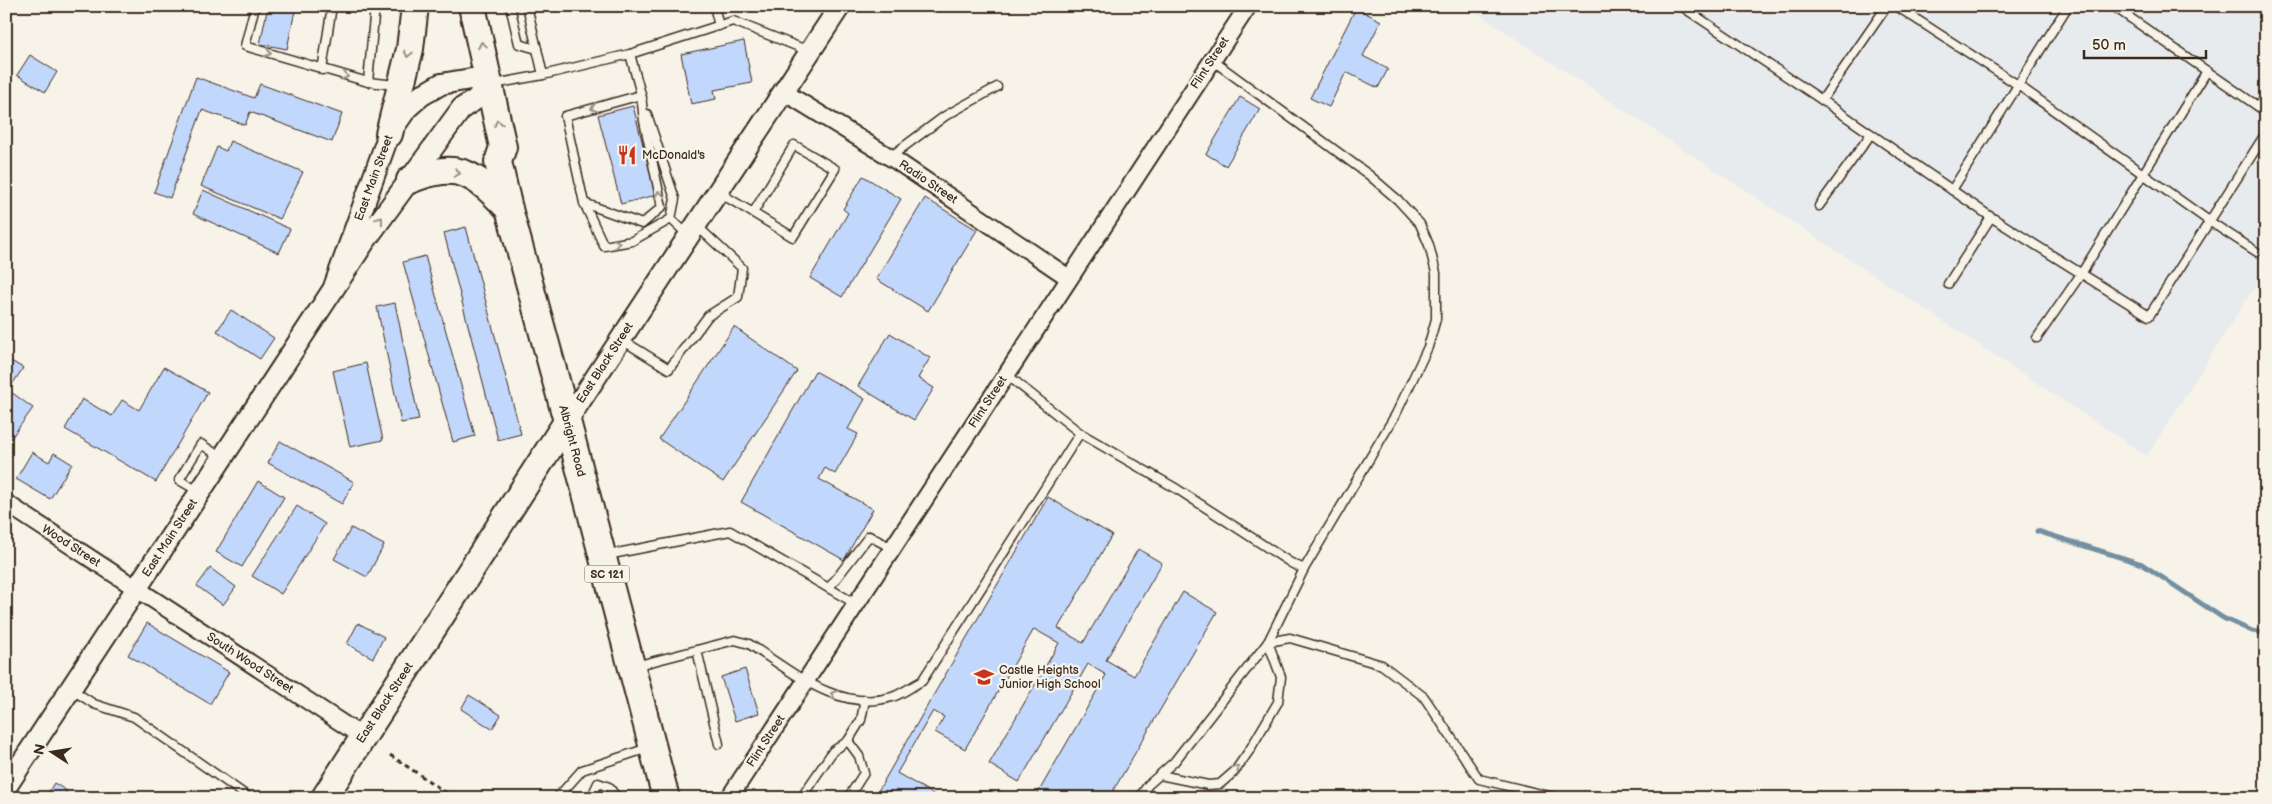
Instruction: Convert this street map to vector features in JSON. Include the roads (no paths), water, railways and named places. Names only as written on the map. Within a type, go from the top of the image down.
[{"type":"highway","points":[[389,134],[410,49],[415,6]]},
{"type":"highway","points":[[454,6],[478,88]]},
{"type":"highway","points":[[472,6],[478,88]]},
{"type":"highway","name":"Albright Road","points":[[478,88],[503,147],[498,162],[509,210],[567,421],[666,798]]},
{"type":"highway","points":[[410,180],[432,171],[460,172],[486,185],[509,210]]},
{"type":"main road","name":"East Black Street","points":[[324,798],[567,421]]},
{"type":"street","name":"East Black Street","points":[[567,421],[840,6]]},
{"type":"street","name":"Flint Street","points":[[729,798],[1248,6]]},
{"type":"street","name":"East Main Street","points":[[333,290],[389,134],[407,108],[422,95],[441,84],[478,88]]},
{"type":"street","name":"East Main Street","points":[[6,787],[365,241],[478,88]]},
{"type":"street","name":"Radio Street","points":[[784,92],[890,157],[1069,278]]},
{"type":"street","name":"Wood Street","points":[[6,503],[136,588]]},
{"type":"street","name":"South Wood Street","points":[[136,588],[363,737]]},
{"type":"lane","points":[[255,6],[244,46],[368,82],[401,86]]},
{"type":"lane","points":[[322,70],[332,6]]},
{"type":"lane","points":[[368,82],[375,6]]},
{"type":"lane","points":[[510,6],[519,44],[537,49]]},
{"type":"lane","points":[[527,6],[544,75]]},
{"type":"lane","points":[[714,6],[719,26]]},
{"type":"lane","points":[[1680,6],[1822,100],[1991,217],[2149,316],[2266,133]]},
{"type":"lane","points":[[1822,100],[1887,6]]},
{"type":"lane","points":[[1896,6],[2018,86],[2257,252]]},
{"type":"lane","points":[[1952,190],[2068,6]]},
{"type":"lane","points":[[2113,6],[2266,112]]},
{"type":"lane","points":[[478,88],[544,75],[630,54],[732,21],[810,52]]},
{"type":"lane","points":[[630,54],[641,95],[675,199],[671,219],[632,241],[604,246],[584,203],[565,116],[641,95]]},
{"type":"lane","points":[[1139,798],[1148,785],[1174,762],[1268,642],[1304,569],[1396,414],[1428,347],[1436,319],[1436,273],[1429,245],[1420,224],[1398,200],[1369,175],[1212,60]]},
{"type":"lane","points":[[2036,338],[2081,274],[2207,71]]},
{"type":"lane","points":[[890,157],[945,116],[997,88]]},
{"type":"lane","points":[[584,203],[642,224],[662,207],[644,121],[641,95]]},
{"type":"lane","points":[[1819,206],[1871,134]]},
{"type":"lane","points":[[718,192],[753,213],[793,237],[835,169],[794,146],[753,213]]},
{"type":"lane","points":[[1948,284],[1991,217]]},
{"type":"lane","points":[[621,339],[669,369],[708,316],[738,297],[742,268],[693,230],[671,219]]},
{"type":"lane","points":[[1006,374],[1080,433],[1177,489],[1291,563],[1304,569]]},
{"type":"lane","points":[[631,667],[735,640],[750,644],[806,680],[832,694],[859,701],[892,697],[922,681],[1080,433]]},
{"type":"lane","points":[[602,556],[730,531],[856,604]]},
{"type":"lane","points":[[829,588],[869,536],[892,548]]},
{"type":"lane","points":[[1268,642],[1290,638],[1382,665],[1424,697],[1480,779],[1556,798]]},
{"type":"lane","points":[[1160,775],[1208,786],[1220,784],[1235,771],[1278,702],[1281,677],[1268,642]]},
{"type":"lane","points":[[697,650],[719,744]]},
{"type":"lane","points":[[71,689],[94,704],[134,717],[247,796]]},
{"type":"lane","points":[[801,798],[833,751],[848,742],[861,720],[865,700]]},
{"type":"lane","points":[[848,742],[859,756],[864,772],[848,798]]},
{"type":"lane","points":[[557,798],[582,770],[652,747]]},
{"type":"lane","points":[[591,798],[598,783],[592,767]]},
{"type":"lane","points":[[598,783],[609,787],[617,798]]},
{"type":"waterway","points":[[2037,531],[2142,564],[2223,618],[2252,631],[2266,633]]},
{"type":"place","name":"McDonald's","points":[[627,155]]},
{"type":"place","name":"Castle Heights Junior High School","points":[[984,677]]}]
